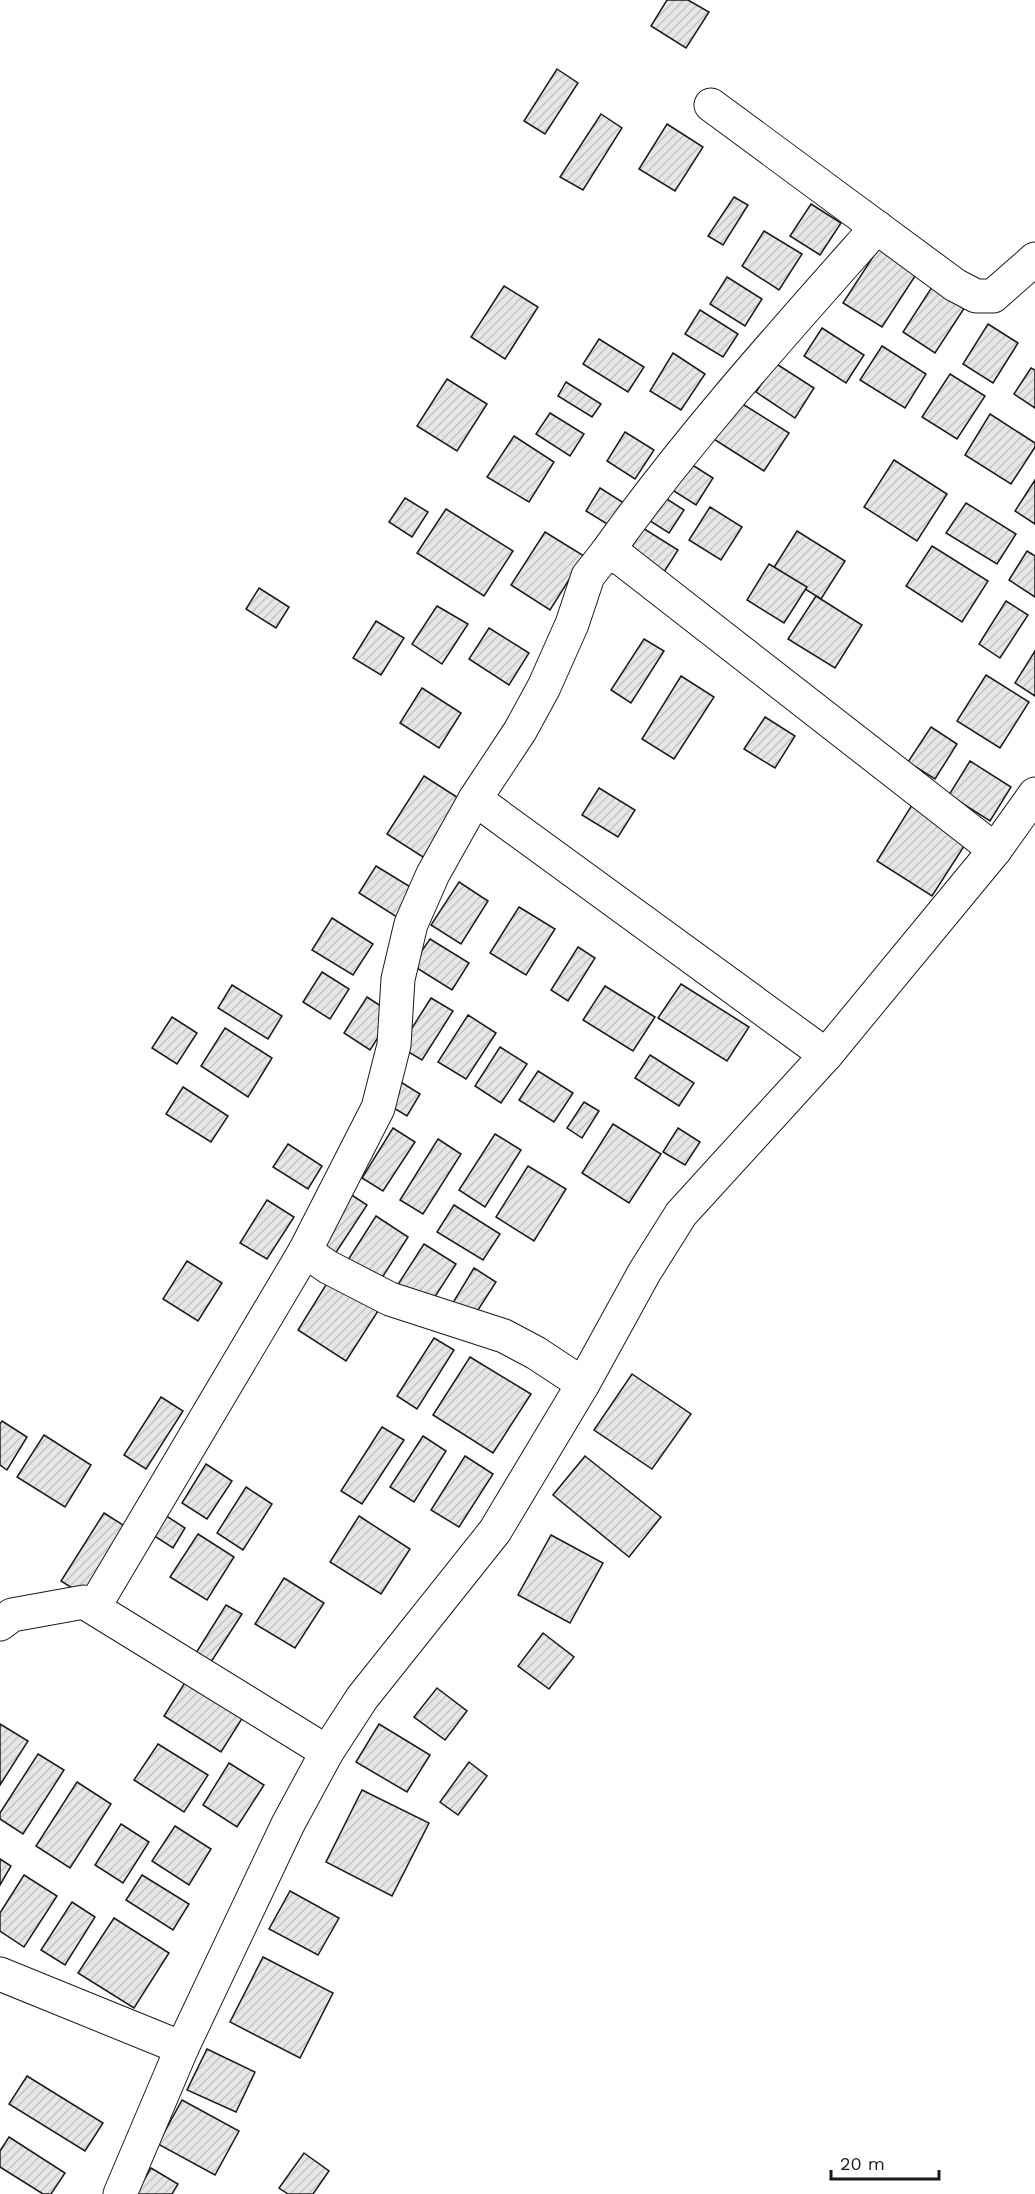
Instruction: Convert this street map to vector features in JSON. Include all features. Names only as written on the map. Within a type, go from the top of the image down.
[{"type":"street","points":[[711,105],[955,285],[976,296],[993,296],[1035,259]]},
{"type":"street","points":[[94,1607],[305,1251],[378,1108],[394,1045],[398,980],[411,924],[433,874],[475,799],[520,731],[544,687],[572,624],[588,576],[642,503],[740,381],[876,227]]},
{"type":"street","points":[[607,552],[632,568],[995,850]]},
{"type":"street","points":[[120,2194],[182,2048],[288,1824],[327,1752],[362,1698],[495,1531],[583,1384],[644,1273],[681,1214],[826,1054],[995,850],[1035,794]]},
{"type":"street","points":[[475,799],[826,1054]]},
{"type":"street","points":[[305,1251],[328,1267],[390,1299],[504,1336],[536,1353],[583,1384]]},
{"type":"street","points":[[0,1624],[12,1615],[84,1602],[327,1752]]},
{"type":"street","points":[[0,1974],[182,2048]]},
{"type":"building","points":[[667,0],[688,0],[709,12],[686,48],[651,26]]},
{"type":"building","points":[[557,69],[578,83],[545,134],[524,121]]},
{"type":"building","points":[[601,114],[622,128],[583,190],[560,177]]},
{"type":"building","points":[[667,124],[703,147],[675,191],[639,169]]},
{"type":"building","points":[[734,197],[748,205],[723,245],[708,236]]},
{"type":"building","points":[[811,204],[841,223],[820,255],[790,236]]},
{"type":"building","points":[[764,231],[802,254],[779,290],[742,266]]},
{"type":"building","points":[[880,246],[919,270],[882,327],[843,303]]},
{"type":"building","points":[[727,277],[762,299],[745,326],[710,304]]},
{"type":"building","points":[[504,286],[538,307],[505,359],[471,337]]},
{"type":"building","points":[[932,287],[965,307],[935,353],[903,332]]},
{"type":"building","points":[[700,310],[738,334],[723,357],[685,334]]},
{"type":"building","points":[[988,324],[1018,343],[993,383],[963,364]]},
{"type":"building","points":[[822,328],[864,355],[846,383],[804,356]]},
{"type":"building","points":[[599,339],[644,367],[628,392],[583,364]]},
{"type":"building","points":[[882,346],[926,374],[905,408],[860,380]]},
{"type":"building","points":[[673,353],[705,374],[681,410],[650,391]]},
{"type":"building","points":[[775,363],[814,388],[795,418],[756,392]]},
{"type":"building","points":[[1031,368],[1035,370],[1035,408],[1014,394]]},
{"type":"building","points":[[950,374],[985,396],[957,439],[922,417]]},
{"type":"building","points":[[447,379],[487,404],[457,451],[417,426]]},
{"type":"building","points":[[566,382],[601,404],[592,417],[558,396]]},
{"type":"building","points":[[733,398],[789,433],[764,471],[709,436]]},
{"type":"building","points":[[550,413],[584,434],[570,456],[536,434]]},
{"type":"building","points":[[990,414],[1035,443],[1035,447],[1011,484],[965,455]]},
{"type":"building","points":[[625,432],[654,450],[635,479],[607,461]]},
{"type":"building","points":[[514,436],[554,462],[529,502],[487,477]]},
{"type":"building","points":[[683,459],[713,478],[696,505],[666,486]]},
{"type":"building","points":[[894,460],[947,494],[917,541],[864,507]]},
{"type":"building","points":[[1035,480],[1035,524],[1015,511]]},
{"type":"building","points":[[600,488],[627,505],[612,527],[586,511]]},
{"type":"building","points":[[659,494],[684,510],[669,533],[644,517]]},
{"type":"building","points":[[405,498],[428,512],[412,537],[389,522]]},
{"type":"building","points":[[966,503],[1016,534],[997,564],[946,533]]},
{"type":"building","points":[[710,507],[742,527],[721,560],[689,540]]},
{"type":"building","points":[[446,509],[513,551],[484,596],[417,553]]},
{"type":"building","points":[[638,525],[678,550],[659,580],[619,555]]},
{"type":"building","points":[[797,531],[845,561],[821,599],[773,569]]},
{"type":"building","points":[[545,532],[584,556],[550,610],[511,585]]},
{"type":"building","points":[[932,546],[988,581],[962,622],[906,586]]},
{"type":"building","points":[[1027,551],[1035,556],[1035,597],[1009,580]]},
{"type":"building","points":[[769,564],[807,587],[784,623],[747,600]]},
{"type":"building","points":[[259,588],[289,607],[276,628],[246,609]]},
{"type":"building","points":[[816,596],[862,625],[835,668],[788,639]]},
{"type":"building","points":[[1006,601],[1028,615],[1000,658],[979,644]]},
{"type":"building","points":[[437,606],[468,624],[442,664],[412,644]]},
{"type":"building","points":[[376,621],[404,638],[381,675],[353,658]]},
{"type":"building","points":[[489,628],[529,653],[509,685],[469,659]]},
{"type":"building","points":[[644,639],[664,651],[631,703],[611,690]]},
{"type":"building","points":[[1035,651],[1035,696],[1015,683]]},
{"type":"building","points":[[986,675],[1029,702],[1000,748],[957,721]]},
{"type":"building","points":[[681,676],[714,697],[674,759],[642,739]]},
{"type":"building","points":[[422,688],[461,713],[439,748],[400,723]]},
{"type":"building","points":[[765,717],[795,736],[775,768],[744,749]]},
{"type":"building","points":[[931,727],[957,744],[935,779],[908,762]]},
{"type":"building","points":[[970,761],[1011,787],[990,821],[949,795]]},
{"type":"building","points":[[424,776],[463,801],[426,859],[387,834]]},
{"type":"building","points":[[599,788],[635,810],[618,837],[582,815]]},
{"type":"building","points":[[912,805],[968,840],[932,896],[877,861]]},
{"type":"building","points":[[376,866],[417,891],[400,919],[359,893]]},
{"type":"building","points":[[459,882],[488,901],[461,944],[431,925]]},
{"type":"building","points":[[519,907],[555,929],[526,975],[490,953]]},
{"type":"building","points":[[332,918],[373,944],[353,975],[312,950]]},
{"type":"building","points":[[430,939],[469,963],[452,990],[412,965]]},
{"type":"building","points":[[578,947],[595,958],[568,1001],[551,990]]},
{"type":"building","points":[[322,972],[349,989],[330,1019],[303,1002]]},
{"type":"building","points":[[681,984],[749,1027],[727,1061],[658,1018]]},
{"type":"building","points":[[232,985],[282,1016],[268,1039],[218,1008]]},
{"type":"building","points":[[605,986],[655,1017],[633,1051],[583,1020]]},
{"type":"building","points":[[367,997],[393,1014],[370,1050],[344,1033]]},
{"type":"building","points":[[431,998],[453,1011],[422,1060],[400,1047]]},
{"type":"building","points":[[468,1015],[496,1033],[466,1079],[438,1062]]},
{"type":"building","points":[[172,1017],[197,1033],[177,1064],[152,1048]]},
{"type":"building","points":[[225,1028],[272,1058],[248,1097],[201,1066]]},
{"type":"building","points":[[500,1047],[527,1064],[501,1103],[475,1086]]},
{"type":"building","points":[[650,1055],[694,1083],[679,1106],[635,1078]]},
{"type":"building","points":[[538,1071],[573,1093],[554,1122],[519,1100]]},
{"type":"building","points":[[396,1079],[420,1094],[407,1116],[382,1101]]},
{"type":"building","points":[[183,1087],[228,1116],[211,1142],[166,1114]]},
{"type":"building","points":[[584,1102],[599,1111],[582,1138],[567,1128]]},
{"type":"building","points":[[613,1124],[661,1154],[629,1203],[582,1173]]},
{"type":"building","points":[[393,1128],[415,1142],[383,1191],[362,1178]]},
{"type":"building","points":[[678,1128],[700,1142],[685,1165],[663,1152]]},
{"type":"building","points":[[495,1134],[521,1150],[485,1207],[459,1190]]},
{"type":"building","points":[[438,1139],[461,1154],[423,1214],[400,1200]]},
{"type":"building","points":[[288,1144],[322,1166],[308,1189],[273,1167]]},
{"type":"building","points":[[528,1166],[566,1189],[534,1241],[496,1217]]},
{"type":"building","points":[[344,1190],[367,1205],[335,1254],[312,1240]]},
{"type":"building","points":[[267,1200],[294,1217],[267,1259],[240,1243]]},
{"type":"building","points":[[454,1205],[500,1234],[483,1260],[437,1232]]},
{"type":"building","points":[[376,1216],[408,1237],[380,1281],[348,1260]]},
{"type":"building","points":[[424,1244],[456,1264],[429,1306],[397,1286]]},
{"type":"building","points":[[187,1261],[222,1283],[198,1321],[163,1299]]},
{"type":"building","points":[[474,1268],[496,1282],[469,1324],[448,1311]]},
{"type":"building","points":[[329,1280],[378,1311],[346,1361],[298,1330]]},
{"type":"building","points":[[434,1338],[454,1350],[417,1409],[397,1396]]},
{"type":"building","points":[[470,1357],[531,1394],[493,1453],[433,1415]]},
{"type":"building","points":[[632,1374],[691,1414],[652,1469],[594,1430]]},
{"type":"building","points":[[161,1397],[183,1411],[146,1469],[124,1455]]},
{"type":"building","points":[[2,1421],[27,1437],[7,1470],[0,1465],[0,1424]]},
{"type":"building","points":[[382,1427],[404,1440],[362,1504],[341,1491]]},
{"type":"building","points":[[44,1435],[91,1465],[65,1507],[17,1477]]},
{"type":"building","points":[[423,1436],[446,1451],[414,1502],[390,1487]]},
{"type":"building","points":[[465,1456],[493,1474],[459,1527],[431,1510]]},
{"type":"building","points":[[585,1456],[661,1517],[629,1557],[553,1495]]},
{"type":"building","points":[[206,1464],[232,1481],[207,1519],[182,1503]]},
{"type":"building","points":[[246,1487],[272,1504],[243,1550],[217,1533]]},
{"type":"building","points":[[154,1508],[185,1528],[173,1548],[142,1528]]},
{"type":"building","points":[[104,1513],[134,1532],[91,1600],[61,1581]]},
{"type":"building","points":[[359,1516],[410,1549],[381,1594],[330,1562]]},
{"type":"building","points":[[198,1534],[234,1557],[207,1600],[170,1577]]},
{"type":"building","points":[[551,1535],[603,1563],[570,1623],[518,1595]]},
{"type":"building","points":[[284,1578],[324,1603],[295,1648],[255,1624]]},
{"type":"building","points":[[226,1605],[242,1614],[211,1662],[196,1653]]},
{"type":"building","points":[[543,1633],[574,1657],[549,1689],[518,1666]]},
{"type":"building","points":[[186,1681],[243,1717],[221,1752],[164,1716]]},
{"type":"building","points":[[437,1688],[467,1711],[445,1740],[414,1717]]},
{"type":"building","points":[[0,1724],[28,1741],[0,1785]]},
{"type":"building","points":[[379,1724],[430,1755],[407,1792],[356,1762]]},
{"type":"building","points":[[158,1744],[208,1775],[184,1812],[134,1780]]},
{"type":"building","points":[[38,1754],[64,1770],[23,1834],[0,1819],[0,1813]]},
{"type":"building","points":[[469,1762],[487,1776],[458,1815],[440,1802]]},
{"type":"building","points":[[229,1763],[264,1785],[237,1827],[203,1805]]},
{"type":"building","points":[[77,1782],[111,1804],[70,1868],[36,1846]]},
{"type":"building","points":[[362,1790],[429,1823],[392,1896],[326,1862]]},
{"type":"building","points":[[121,1824],[149,1842],[123,1883],[95,1865]]},
{"type":"building","points":[[175,1826],[211,1849],[189,1885],[152,1861]]},
{"type":"building","points":[[0,1859],[11,1866],[0,1885]]},
{"type":"building","points":[[24,1875],[57,1896],[24,1947],[0,1931],[0,1913]]},
{"type":"building","points":[[142,1875],[189,1904],[173,1930],[126,1900]]},
{"type":"building","points":[[290,1891],[339,1918],[318,1955],[269,1929]]},
{"type":"building","points":[[72,1902],[95,1917],[65,1965],[41,1950]]},
{"type":"building","points":[[114,1918],[169,1953],[134,2008],[78,1973]]},
{"type":"building","points":[[263,1957],[333,1993],[300,2058],[230,2022]]},
{"type":"building","points":[[207,2049],[255,2072],[236,2112],[187,2090]]},
{"type":"building","points":[[27,2076],[103,2123],[85,2151],[9,2104]]},
{"type":"building","points":[[182,2100],[239,2131],[215,2175],[158,2144]]},
{"type":"building","points":[[9,2137],[65,2173],[51,2194],[43,2194],[0,2167],[0,2151]]},
{"type":"building","points":[[304,2153],[329,2171],[313,2194],[288,2194],[279,2188]]},
{"type":"building","points":[[151,2168],[178,2184],[172,2194],[136,2194]]}]
